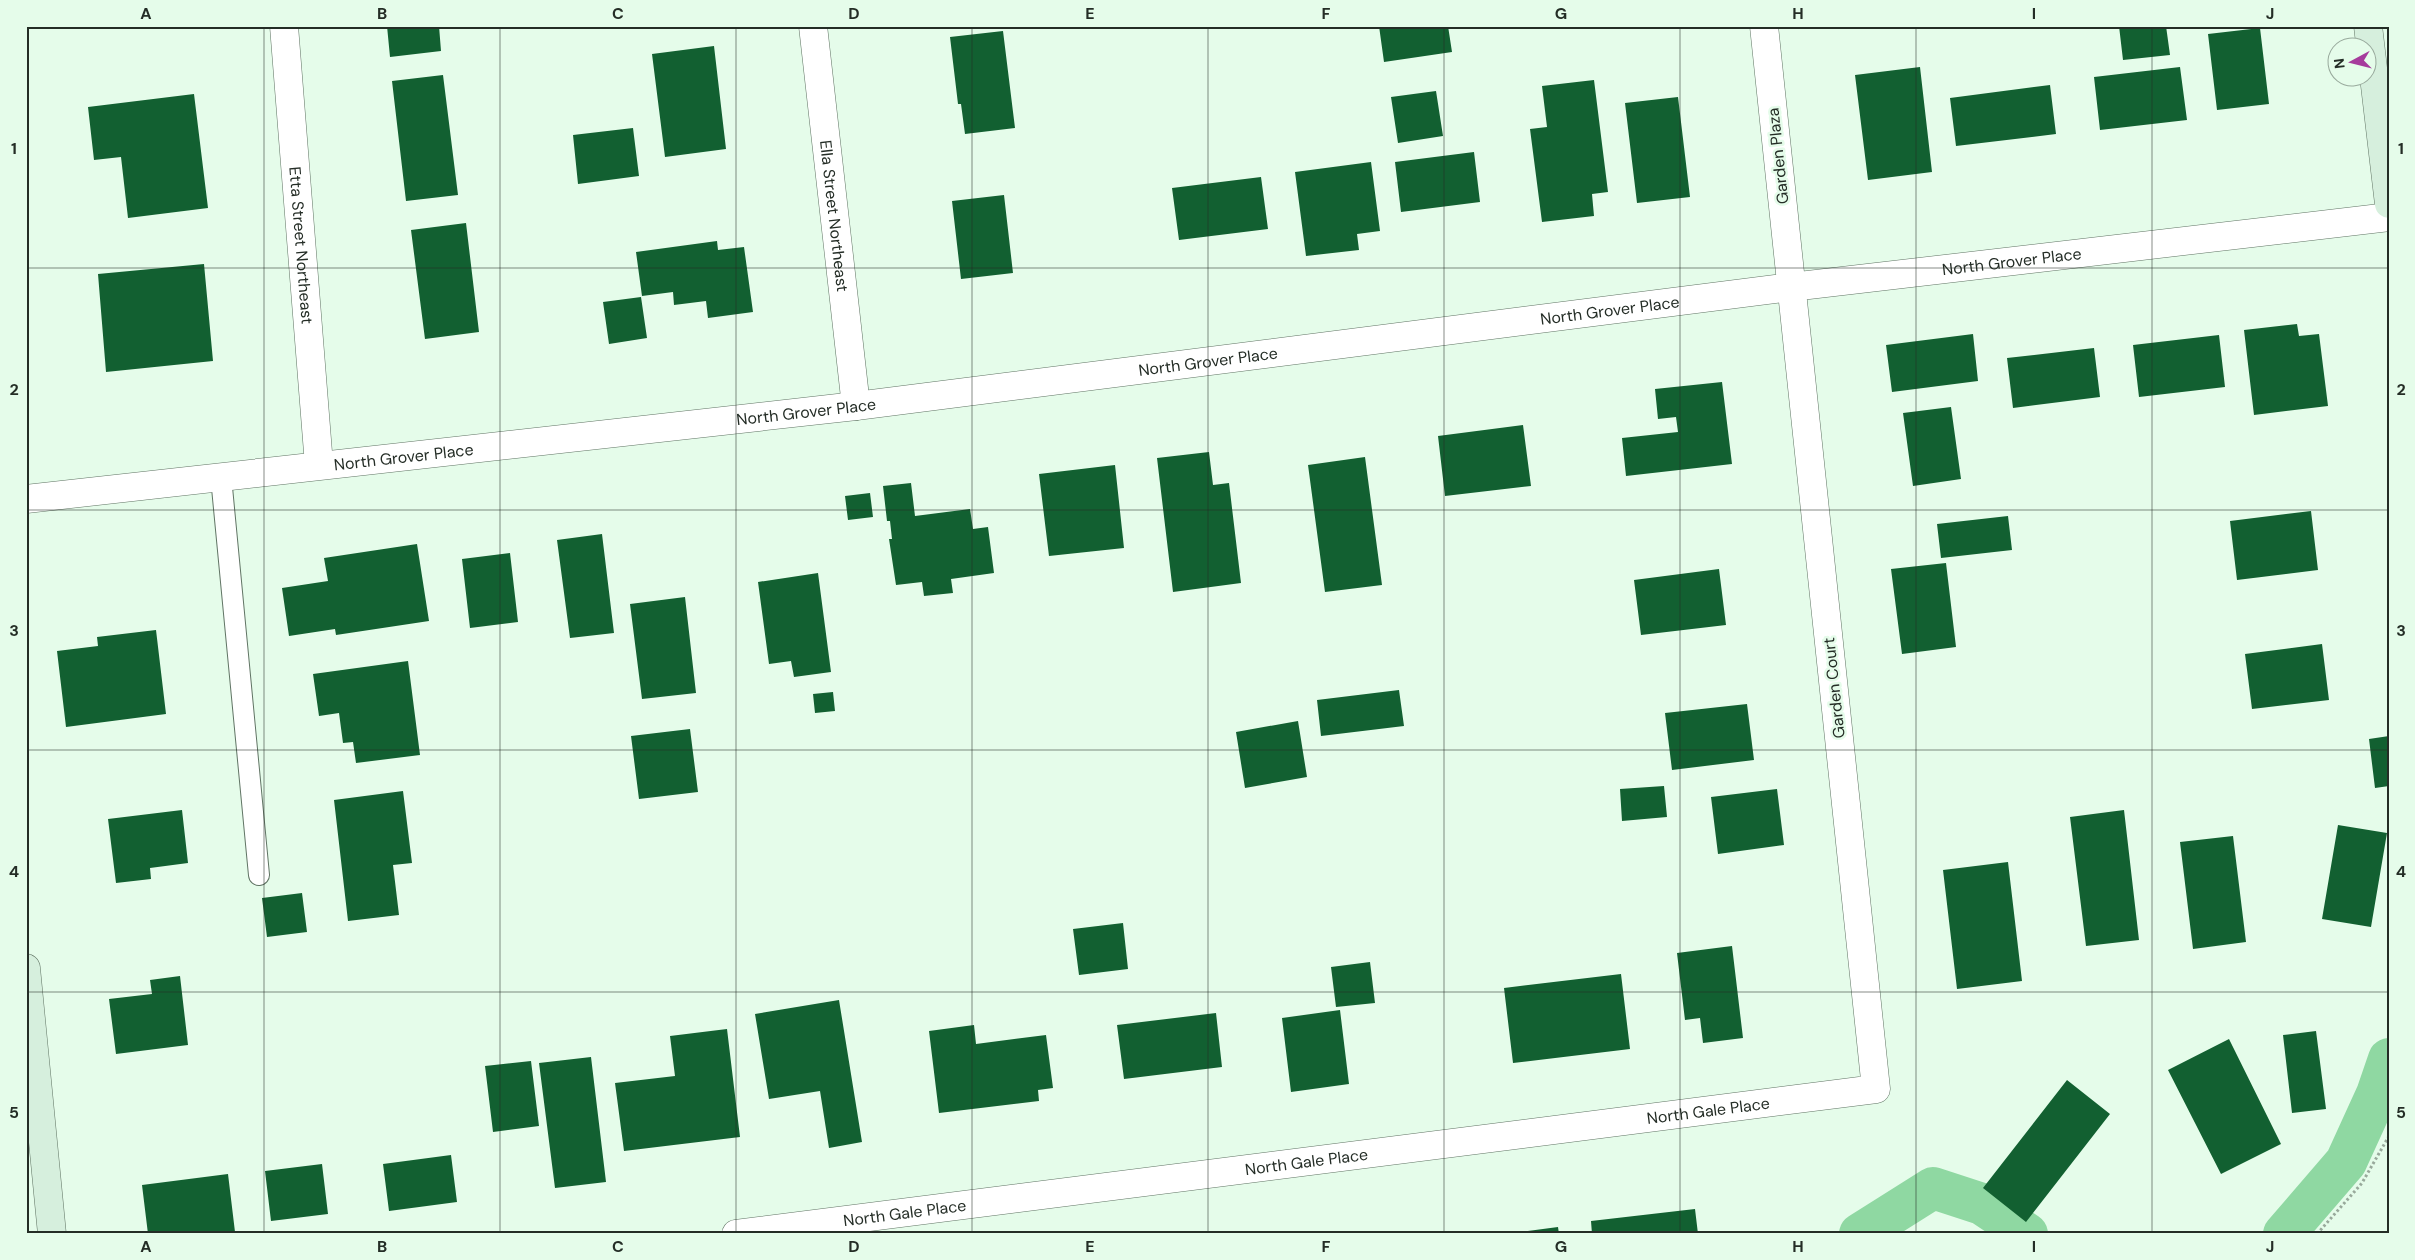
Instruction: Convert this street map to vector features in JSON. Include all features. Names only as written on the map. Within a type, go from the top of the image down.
[{"type":"street","name":"Etta Street Northeast","points":[[284,26],[320,466]]},
{"type":"street","name":"Ella Street Northeast","points":[[813,26],[856,406]]},
{"type":"street","name":"Garden Plaza","points":[[1764,26],[1791,287]]},
{"type":"street","points":[[2368,26],[2389,204]]},
{"type":"street","name":"North Grover Place","points":[[26,499],[856,406],[1791,287],[2389,217]]},
{"type":"street","name":"Garden Court","points":[[1791,287],[1876,1089]]},
{"type":"street","points":[[26,968],[52,1234]]},
{"type":"street","name":"North Gale Place","points":[[736,1234],[1876,1089]]},
{"type":"lane","points":[[221,477],[259,875]]},
{"type":"path","points":[[2317,1234],[2362,1183],[2389,1136]]},
{"type":"building","points":[[387,26],[439,26],[441,51],[390,57]]},
{"type":"building","points":[[1379,26],[1448,26],[1452,52],[1384,62]]},
{"type":"building","points":[[2119,26],[2166,26],[2170,55],[2123,60]]},
{"type":"building","points":[[2260,28],[2269,104],[2217,110],[2208,34]]},
{"type":"building","points":[[1003,31],[1015,128],[965,134],[961,104],[958,104],[950,37]]},
{"type":"building","points":[[714,46],[726,149],[665,157],[652,54]]},
{"type":"building","points":[[1920,67],[1932,172],[1868,180],[1855,75]]},
{"type":"building","points":[[2180,67],[2187,120],[2100,130],[2094,77]]},
{"type":"building","points":[[443,75],[458,195],[406,201],[392,81]]},
{"type":"building","points":[[1594,80],[1608,192],[1592,194],[1594,216],[1542,222],[1530,129],[1547,127],[1542,86]]},
{"type":"building","points":[[2050,85],[2056,134],[1956,146],[1950,98]]},
{"type":"building","points":[[1436,91],[1443,136],[1398,143],[1391,97]]},
{"type":"building","points":[[194,94],[208,208],[128,218],[121,157],[94,160],[88,107]]},
{"type":"building","points":[[1678,97],[1690,197],[1637,203],[1625,103]]},
{"type":"building","points":[[633,128],[639,176],[578,184],[573,135]]},
{"type":"building","points":[[1474,152],[1480,202],[1401,212],[1395,162]]},
{"type":"building","points":[[1371,162],[1380,231],[1357,234],[1359,250],[1306,256],[1295,172]]},
{"type":"building","points":[[1261,177],[1268,229],[1179,240],[1172,188]]},
{"type":"building","points":[[1004,195],[1013,273],[961,279],[952,201]]},
{"type":"building","points":[[466,223],[479,332],[425,339],[411,230]]},
{"type":"building","points":[[717,241],[718,250],[744,247],[753,312],[708,318],[706,301],[674,305],[673,292],[642,296],[636,252]]},
{"type":"building","points":[[204,264],[213,361],[106,372],[98,274]]},
{"type":"building","points":[[641,297],[647,338],[609,344],[603,302]]},
{"type":"building","points":[[2297,324],[2299,336],[2319,334],[2328,406],[2254,415],[2244,330]]},
{"type":"building","points":[[1973,334],[1978,381],[1892,392],[1886,345]]},
{"type":"building","points":[[2219,335],[2225,387],[2139,397],[2133,345]]},
{"type":"building","points":[[2094,348],[2100,397],[2013,408],[2007,358]]},
{"type":"building","points":[[1722,382],[1732,464],[1626,476],[1622,438],[1678,432],[1676,417],[1658,419],[1655,389]]},
{"type":"building","points":[[1951,407],[1961,479],[1913,486],[1903,413]]},
{"type":"building","points":[[1523,425],[1531,486],[1445,496],[1438,436]]},
{"type":"building","points":[[1209,452],[1213,485],[1229,483],[1241,583],[1173,592],[1157,458]]},
{"type":"building","points":[[1365,457],[1382,585],[1325,592],[1308,465]]},
{"type":"building","points":[[1115,465],[1124,548],[1049,556],[1039,474]]},
{"type":"building","points":[[911,483],[915,516],[970,509],[973,529],[988,527],[994,573],[951,579],[953,593],[924,596],[922,582],[896,585],[889,539],[892,539],[890,521],[887,521],[883,486]]},
{"type":"building","points":[[870,493],[873,517],[848,520],[845,496]]},
{"type":"building","points":[[2311,511],[2318,570],[2237,580],[2230,521]]},
{"type":"building","points":[[2008,516],[2012,550],[1941,558],[1937,524]]},
{"type":"building","points":[[602,534],[614,633],[570,638],[557,540]]},
{"type":"building","points":[[417,544],[429,621],[336,635],[335,629],[289,636],[282,588],[328,581],[324,558]]},
{"type":"building","points":[[510,553],[518,622],[470,628],[462,559]]},
{"type":"building","points":[[1946,563],[1956,647],[1902,654],[1891,569]]},
{"type":"building","points":[[1719,569],[1726,625],[1641,635],[1634,580]]},
{"type":"building","points":[[818,573],[831,672],[794,677],[791,661],[769,664],[758,582]]},
{"type":"building","points":[[685,597],[696,693],[642,699],[630,604]]},
{"type":"building","points":[[156,630],[166,714],[66,727],[57,651],[98,646],[97,637]]},
{"type":"building","points":[[2322,644],[2329,700],[2252,709],[2245,654]]},
{"type":"building","points":[[408,661],[420,755],[356,763],[353,742],[343,743],[339,713],[319,716],[313,674]]},
{"type":"building","points":[[1399,690],[1404,726],[1321,736],[1317,700]]},
{"type":"building","points":[[833,692],[835,711],[815,713],[813,694]]},
{"type":"building","points":[[1747,704],[1754,760],[1672,770],[1665,713]]},
{"type":"building","points":[[1298,721],[1307,777],[1245,788],[1236,732]]},
{"type":"building","points":[[690,729],[698,792],[639,799],[631,736]]},
{"type":"building","points":[[2389,736],[2389,786],[2375,788],[2369,739]]},
{"type":"building","points":[[1664,786],[1667,817],[1622,821],[1620,789]]},
{"type":"building","points":[[1777,789],[1784,845],[1718,854],[1711,797]]},
{"type":"building","points":[[403,791],[412,863],[393,865],[399,915],[348,921],[334,800]]},
{"type":"building","points":[[182,810],[188,863],[150,868],[151,879],[116,883],[108,819]]},
{"type":"building","points":[[2124,810],[2139,940],[2086,946],[2070,817]]},
{"type":"building","points":[[2338,825],[2387,833],[2371,927],[2322,919]]},
{"type":"building","points":[[2233,836],[2246,942],[2193,949],[2180,842]]},
{"type":"building","points":[[2008,862],[2022,981],[1957,989],[1943,870]]},
{"type":"building","points":[[302,893],[307,932],[267,937],[262,898]]},
{"type":"building","points":[[1123,923],[1128,969],[1079,975],[1073,929]]},
{"type":"building","points":[[1732,946],[1743,1038],[1703,1043],[1700,1018],[1685,1020],[1677,953]]},
{"type":"building","points":[[1370,962],[1375,1003],[1336,1007],[1331,967]]},
{"type":"building","points":[[1621,974],[1630,1049],[1513,1063],[1504,988]]},
{"type":"building","points":[[180,976],[188,1045],[116,1054],[109,999],[152,994],[150,980]]},
{"type":"building","points":[[839,1000],[862,1142],[829,1148],[820,1091],[769,1099],[755,1014]]},
{"type":"building","points":[[1340,1010],[1349,1084],[1291,1092],[1282,1018]]},
{"type":"building","points":[[1216,1013],[1222,1067],[1124,1079],[1117,1025]]},
{"type":"building","points":[[974,1025],[976,1044],[1046,1035],[1053,1088],[1038,1090],[1039,1101],[939,1113],[929,1031]]},
{"type":"building","points":[[727,1029],[740,1137],[624,1151],[615,1083],[675,1076],[670,1036]]},
{"type":"building","points":[[2316,1031],[2326,1109],[2292,1113],[2283,1035]]},
{"type":"building","points":[[2229,1039],[2281,1144],[2221,1174],[2168,1070]]},
{"type":"building","points":[[591,1057],[606,1182],[555,1188],[539,1063]]},
{"type":"building","points":[[531,1061],[539,1126],[493,1132],[485,1066]]},
{"type":"building","points":[[2067,1080],[2110,1114],[2026,1222],[1983,1188]]},
{"type":"building","points":[[451,1155],[457,1202],[389,1211],[383,1164]]},
{"type":"building","points":[[322,1164],[328,1214],[271,1221],[265,1171]]},
{"type":"building","points":[[228,1174],[235,1232],[148,1234],[142,1185]]},
{"type":"building","points":[[1695,1209],[1698,1234],[1592,1234],[1591,1221]]},
{"type":"building","points":[[1558,1227],[1559,1234],[1513,1234],[1513,1233]]},
{"type":"waterway","points":[[2284,1234],[2346,1162],[2377,1094],[2389,1059]]},
{"type":"waterway","points":[[1860,1234],[1933,1188],[1982,1204],[2027,1234]]}]
